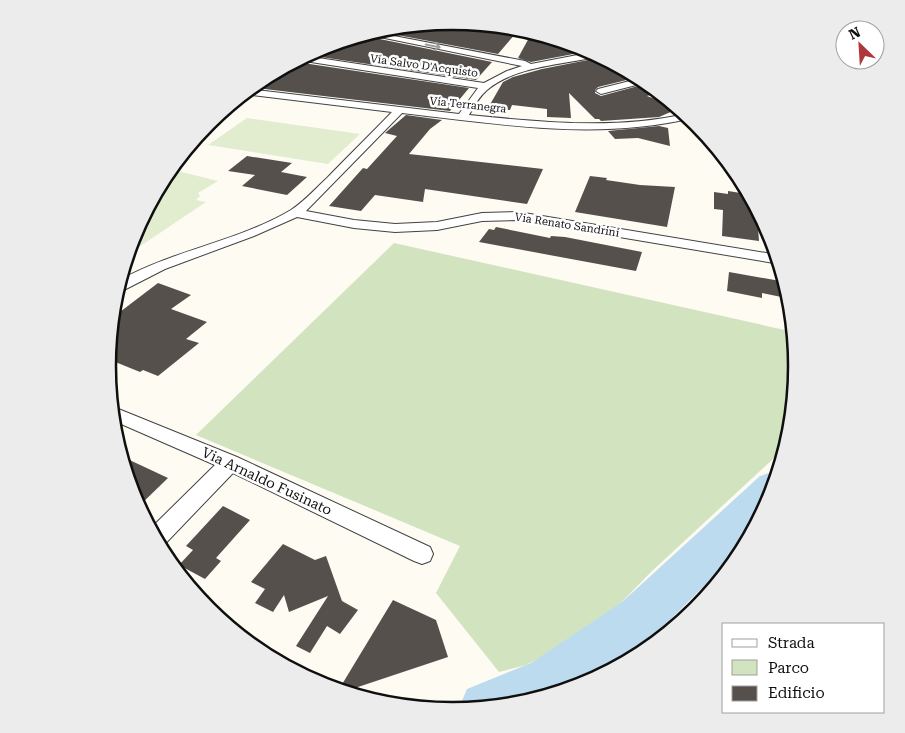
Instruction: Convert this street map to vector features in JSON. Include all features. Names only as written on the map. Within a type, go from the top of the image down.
[{"type":"street","points":[[385,36],[525,64],[530,68]]},
{"type":"street","points":[[462,117],[485,86],[507,75],[583,57]]},
{"type":"street","name":"Via Salvo D'Acquisto","points":[[314,61],[485,86]]},
{"type":"street","points":[[601,90],[633,83]]},
{"type":"street","name":"Via Terranegra","points":[[257,93],[530,123],[593,126],[660,122],[678,118]]},
{"type":"street","points":[[126,282],[164,262],[245,236],[295,213],[318,193],[400,110]]},
{"type":"street","name":"Via Renato Sandrini","points":[[295,213],[354,224],[395,228],[437,226],[482,217],[518,216],[771,259]]},
{"type":"street","name":"Via Arnaldo Fusinato","points":[[120,415],[230,463],[422,554]]},
{"type":"street","points":[[160,534],[230,463]]},
{"type":"green space","points":[[247,118],[360,134],[328,164],[208,145]]},
{"type":"green space","points":[[179,171],[218,181],[198,193],[200,196],[196,200],[206,202],[138,247],[161,198]]},
{"type":"green space","points":[[394,243],[787,330],[789,366],[788,389],[783,432],[778,454],[651,572],[614,610],[577,639],[526,665],[499,672],[436,593],[460,546],[196,435]]},
{"type":"building","points":[[452,30],[514,35],[498,54],[396,35]]},
{"type":"building","points":[[377,38],[492,62],[476,80],[322,57]]},
{"type":"building","points":[[529,38],[575,54],[531,62],[518,58]]},
{"type":"building","points":[[589,60],[628,80],[598,87],[595,93],[601,96],[638,86],[650,95],[647,96],[656,99],[671,112],[659,117],[601,121],[595,119],[569,93],[571,118],[547,117],[547,109],[512,105],[510,110],[488,108],[503,82],[513,77]]},
{"type":"building","points":[[307,64],[469,88],[450,111],[263,89],[284,75]]},
{"type":"building","points":[[406,115],[442,120],[430,129],[409,154],[543,169],[527,204],[425,189],[423,202],[375,195],[361,211],[329,206],[363,168],[367,169],[397,136],[385,133]]},
{"type":"building","points":[[659,126],[668,128],[670,146],[638,138],[615,139],[608,131]]},
{"type":"building","points":[[247,156],[292,163],[281,172],[307,177],[287,195],[242,186],[255,175],[228,171]]},
{"type":"building","points":[[590,176],[640,185],[675,187],[667,227],[575,212]]},
{"type":"building","points":[[728,191],[741,193],[744,198],[758,227],[759,241],[722,236],[723,210],[714,209],[714,192],[728,194]]},
{"type":"building","points":[[496,227],[550,238],[551,236],[565,237],[642,252],[636,271],[479,242],[489,229],[494,230]]},
{"type":"building","points":[[729,272],[778,281],[782,297],[762,293],[762,298],[727,291]]},
{"type":"building","points":[[158,283],[191,295],[171,309],[207,322],[186,339],[199,343],[158,376],[143,370],[140,372],[116,362],[121,311]]},
{"type":"building","points":[[129,460],[168,478],[145,501]]},
{"type":"building","points":[[223,506],[250,520],[216,558],[221,561],[205,579],[183,567],[181,563],[193,550],[186,546]]},
{"type":"building","points":[[283,544],[315,560],[326,556],[342,601],[358,610],[340,634],[327,626],[310,653],[296,646],[328,596],[289,612],[284,595],[273,612],[255,603],[265,589],[251,582]]},
{"type":"building","points":[[393,600],[436,620],[448,657],[354,688],[342,684]]},
{"type":"waterway","points":[[510,698],[549,682],[639,618],[759,503]]}]
